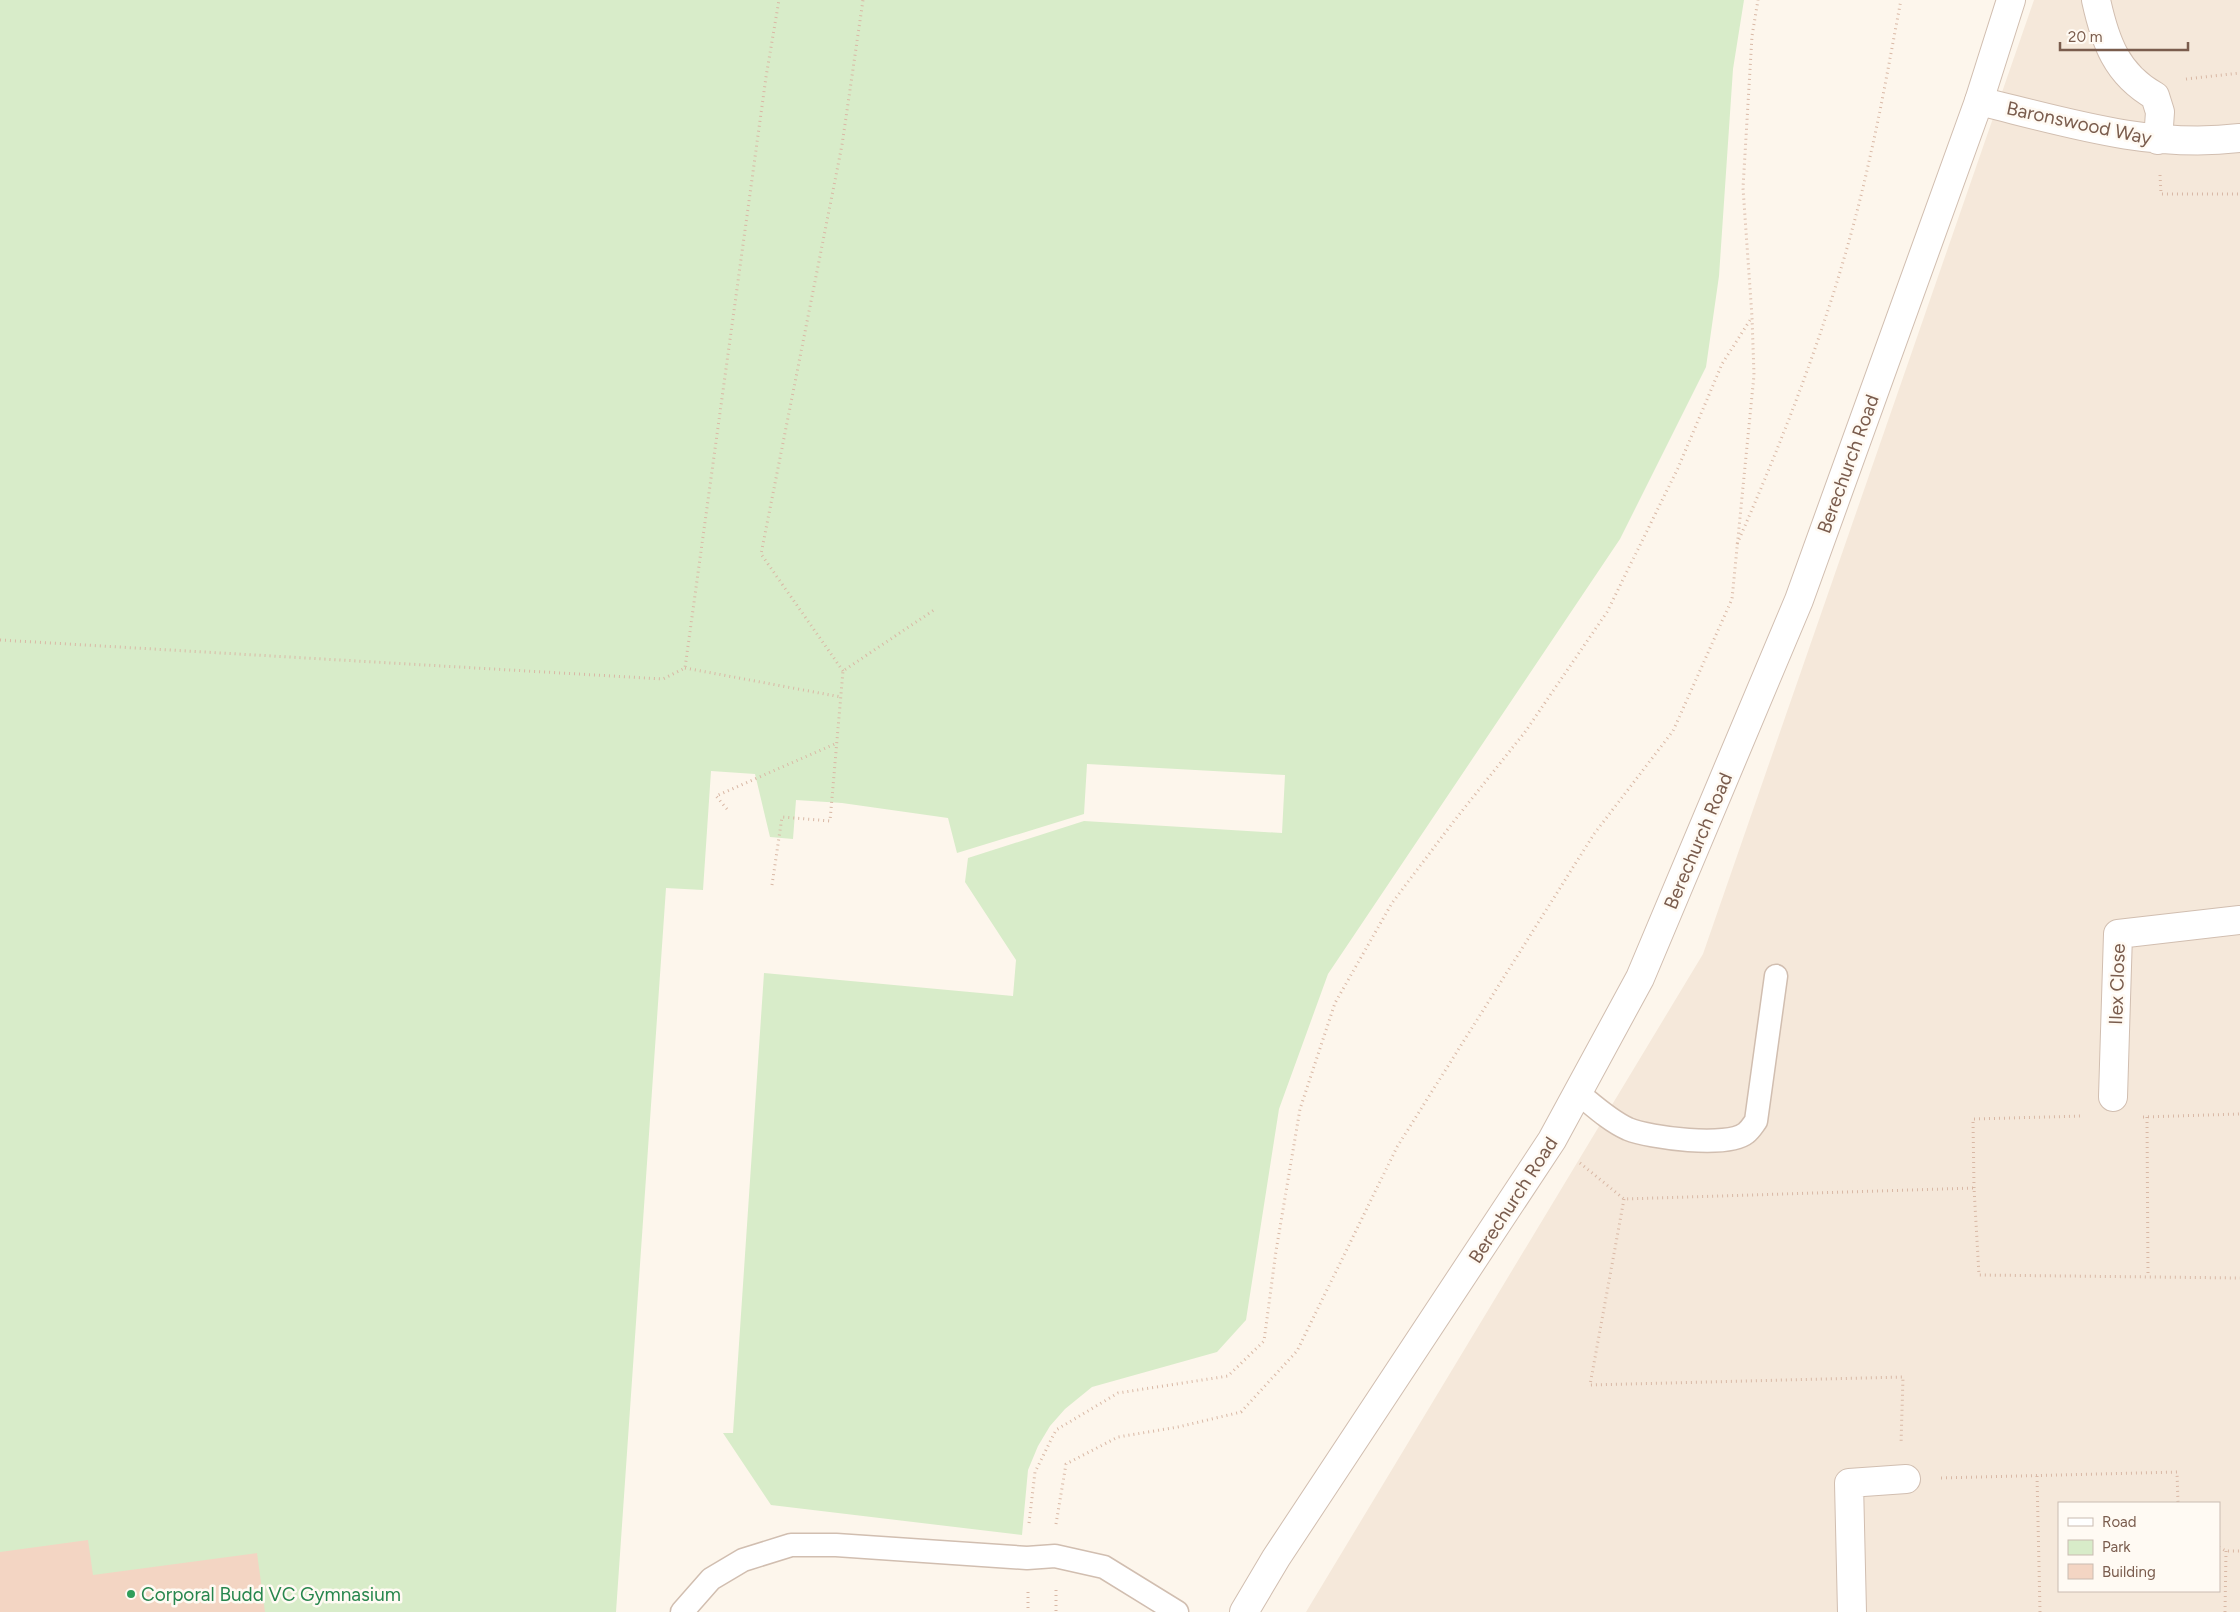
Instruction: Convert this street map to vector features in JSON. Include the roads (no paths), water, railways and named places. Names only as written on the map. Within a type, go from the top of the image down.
[{"type":"street","name":"Berechurch Road","points":[[1244,1612],[1287,1542],[1552,1140],[1640,978],[1799,600],[1979,101],[2011,0]]},
{"type":"street","points":[[2096,0],[2104,37],[2113,53],[2136,85],[2155,96],[2160,112],[2158,140]]},
{"type":"street","name":"Baronswood Way","points":[[1979,101],[2105,132],[2158,140],[2212,141],[2240,138]]},
{"type":"street","name":"Ilex Close","points":[[2113,1097],[2118,934],[2240,920]]},
{"type":"street","points":[[1852,1612],[1849,1483],[1906,1479]]},
{"type":"lane","points":[[1578,1093],[1613,1121],[1629,1129],[1655,1137],[1677,1140],[1720,1139],[1734,1138],[1746,1134],[1756,1121],[1776,976]]},
{"type":"lane","points":[[682,1612],[711,1579],[743,1560],[790,1545],[836,1545],[1027,1558],[1055,1556],[1104,1567],[1177,1612]]},
{"type":"place","name":"Corporal Budd VC Gymnasium","points":[[131,1594]]}]
